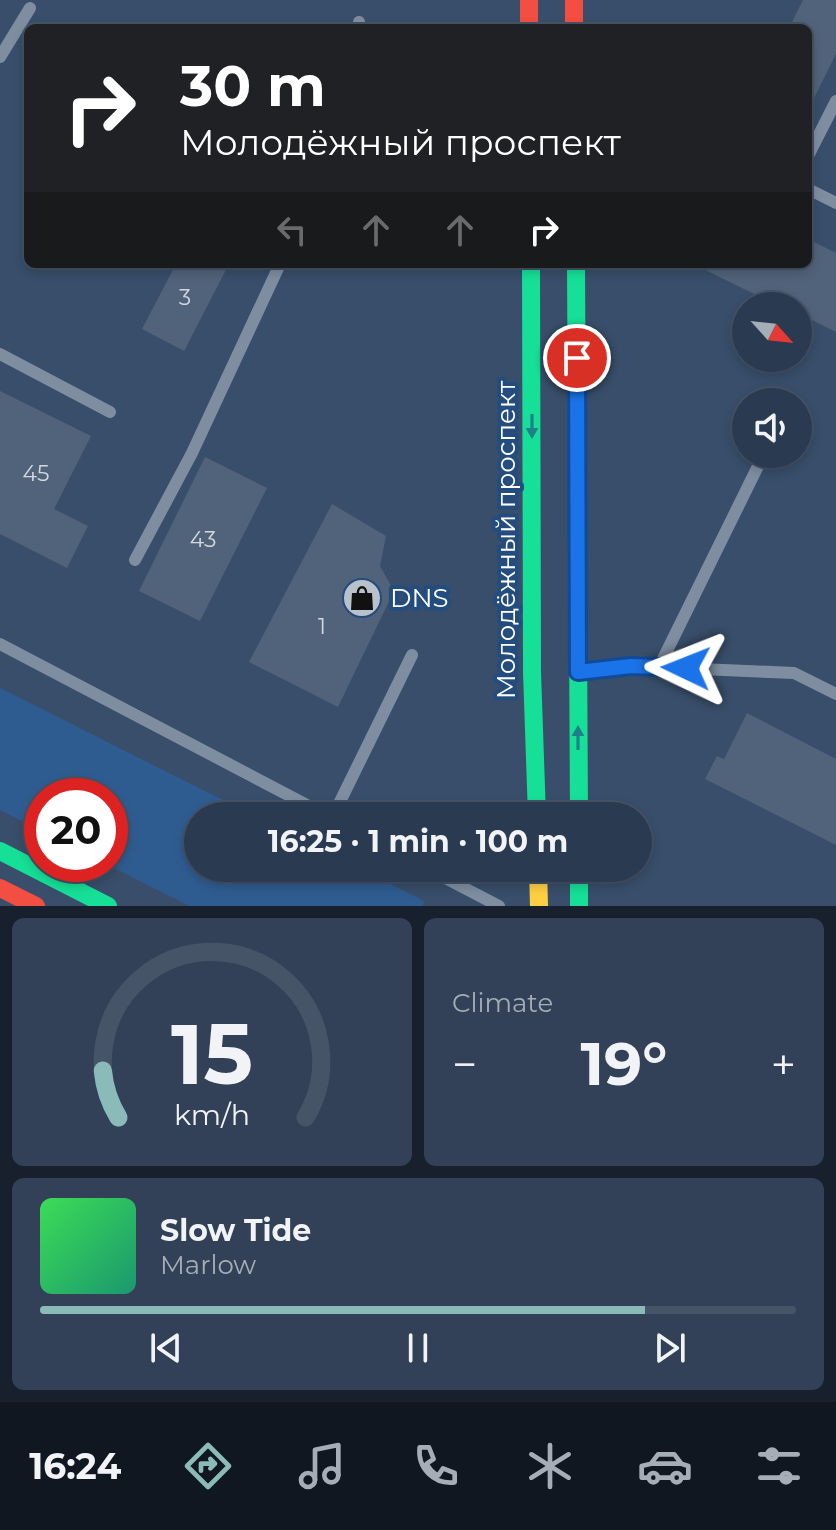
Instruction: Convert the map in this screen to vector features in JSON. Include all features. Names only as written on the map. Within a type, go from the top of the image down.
[{"type":"main road","points":[[529,0],[529,24]]},
{"type":"main road","points":[[574,0],[574,24]]},
{"type":"main road","name":"Молодёжный проспект","points":[[531,268],[532,672],[537,802]]},
{"type":"main road","points":[[576,268],[579,802]]},
{"type":"main road","points":[[0,851],[108,906]]},
{"type":"main road","points":[[538,882],[539,906]]},
{"type":"main road","points":[[579,882],[579,906]]},
{"type":"main road","points":[[2,892],[36,906]]},
{"type":"lane","points":[[0,57],[30,8]]},
{"type":"lane","points":[[812,148],[836,101]]},
{"type":"lane","points":[[812,191],[836,203]]},
{"type":"lane","points":[[135,560],[192,453],[278,268]]},
{"type":"lane","points":[[0,354],[110,412]]},
{"type":"lane","points":[[659,667],[757,468]]},
{"type":"lane","points":[[0,644],[304,802]]},
{"type":"lane","points":[[338,802],[412,655]]},
{"type":"lane","points":[[578,672],[631,666],[794,673],[836,694]]},
{"type":"lane","points":[[453,882],[499,906]]},
{"type":"lane","points":[[525,906],[535,882]]},
{"type":"shaded area","points":[[0,688],[227,802],[184,802],[184,882],[387,882],[424,901],[423,906],[189,906],[128,875],[128,778],[24,778],[24,822],[0,810]]},
{"type":"building","points":[[803,0],[836,0],[836,54],[812,102],[812,24],[791,24]]},
{"type":"building","points":[[812,241],[836,253],[836,332],[812,320],[812,292],[750,292],[701,268],[812,268]]},
{"type":"building","points":[[174,268],[227,268],[184,351],[142,329]]},
{"type":"building","points":[[0,391],[91,436],[54,509],[88,526],[67,568],[0,534]]},
{"type":"building","points":[[205,457],[267,488],[200,621],[139,591]]},
{"type":"building","points":[[332,504],[386,536],[380,566],[394,591],[338,707],[249,662]]},
{"type":"building","points":[[747,713],[836,759],[836,845],[705,779],[717,756],[724,759]]},
{"type":"traffic: fast","points":[[531,268],[532,672],[537,802]]},
{"type":"traffic: fast","points":[[576,268],[579,802]]},
{"type":"traffic: fast","points":[[0,851],[108,906]]},
{"type":"traffic: fast","points":[[579,882],[579,906]]},
{"type":"traffic: slow","points":[[538,882],[539,906]]},
{"type":"traffic: jam","points":[[529,0],[529,24]]},
{"type":"traffic: jam","points":[[574,0],[574,24]]},
{"type":"traffic: jam","points":[[0,888],[36,906]]},
{"type":"place","name":"DNS","points":[[362,598]]},
{"type":"route","points":[[577,358],[578,672],[631,666],[686,668]]}]
